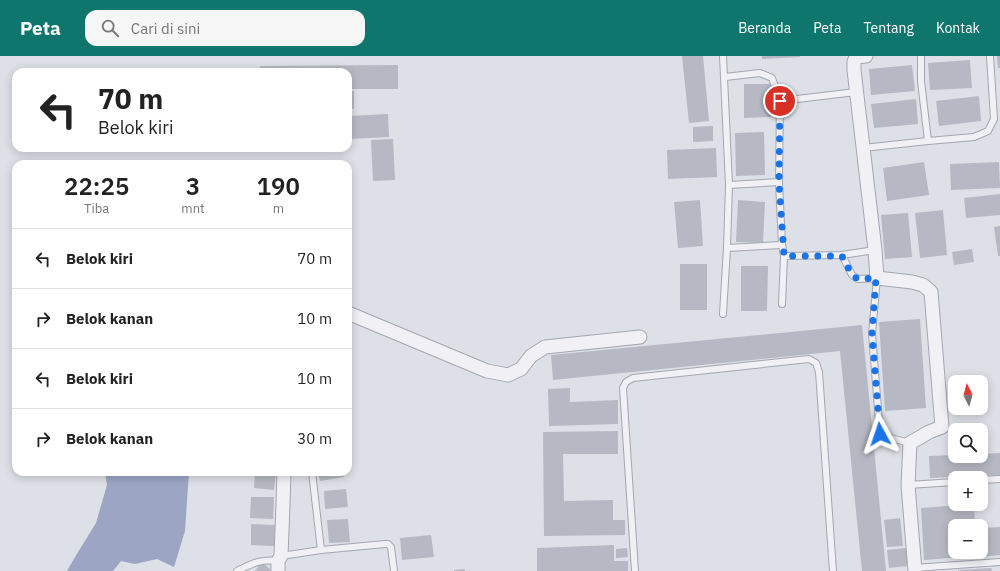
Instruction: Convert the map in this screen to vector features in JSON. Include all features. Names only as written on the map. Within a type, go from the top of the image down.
[{"type":"street","points":[[866,56],[856,57],[854,62],[856,92],[875,250],[876,278],[912,282],[923,285],[931,292],[942,427],[929,432],[910,443],[908,485],[913,570]]},
{"type":"street","points":[[352,315],[486,371],[508,375],[521,369],[532,356],[545,347],[640,337]]},
{"type":"street","points":[[279,563],[284,476]]},
{"type":"lane","points":[[723,56],[730,185],[723,314]]},
{"type":"lane","points":[[921,56],[921,81],[928,141]]},
{"type":"lane","points":[[863,148],[974,137],[988,131],[997,119],[990,56]]},
{"type":"lane","points":[[725,77],[760,73],[772,78],[780,101],[779,182],[782,245],[784,256],[782,304]]},
{"type":"lane","points":[[780,101],[856,92]]},
{"type":"lane","points":[[730,185],[779,182]]},
{"type":"lane","points":[[727,248],[782,245]]},
{"type":"lane","points":[[784,256],[842,256],[875,250]]},
{"type":"lane","points":[[842,256],[852,275],[858,279],[876,278],[872,334],[880,434],[910,443]]},
{"type":"lane","points":[[635,571],[623,388],[626,382],[632,378],[809,359],[816,363],[819,372],[833,571]]},
{"type":"lane","points":[[312,476],[321,550]]},
{"type":"lane","points":[[988,480],[1000,479]]},
{"type":"lane","points":[[908,485],[948,482]]},
{"type":"lane","points":[[237,571],[254,562],[267,560],[279,563],[321,550],[384,544],[388,544],[391,547],[394,571]]},
{"type":"lane","points":[[913,570],[1000,562]]},
{"type":"water","points":[[106,476],[189,476],[185,531],[174,567],[157,559],[135,564],[121,561],[113,571],[67,571],[96,523],[107,485]]},
{"type":"building","points":[[682,56],[703,56],[709,121],[689,123]]},
{"type":"building","points":[[762,56],[800,56],[800,57],[762,59]]},
{"type":"building","points":[[997,56],[1000,56],[1000,68],[998,68]]},
{"type":"building","points":[[970,60],[972,88],[930,90],[928,63]]},
{"type":"building","points":[[398,65],[398,89],[352,89],[352,68],[260,68],[260,66]]},
{"type":"building","points":[[912,65],[915,91],[871,95],[869,69]]},
{"type":"building","points":[[744,84],[771,84],[771,117],[744,118]]},
{"type":"building","points":[[352,91],[354,91],[354,109],[352,109]]},
{"type":"building","points":[[979,96],[981,121],[939,126],[936,101]]},
{"type":"building","points":[[916,99],[918,124],[874,128],[871,104]]},
{"type":"building","points":[[388,114],[389,137],[352,139],[352,116]]},
{"type":"building","points":[[713,126],[713,141],[693,142],[693,127]]},
{"type":"building","points":[[764,132],[765,175],[736,176],[735,133]]},
{"type":"building","points":[[393,139],[395,180],[373,181],[371,140]]},
{"type":"building","points":[[716,148],[717,177],[668,179],[667,150]]},
{"type":"building","points":[[924,162],[929,195],[887,201],[883,168]]},
{"type":"building","points":[[999,162],[1000,188],[951,190],[950,164]]},
{"type":"building","points":[[1000,194],[1000,215],[966,218],[964,198]]},
{"type":"building","points":[[700,200],[703,246],[678,248],[674,202]]},
{"type":"building","points":[[738,200],[765,202],[763,243],[736,242]]},
{"type":"building","points":[[943,210],[947,255],[920,258],[915,213]]},
{"type":"building","points":[[908,213],[912,257],[885,259],[881,215]]},
{"type":"building","points":[[1000,226],[1000,256],[998,256],[994,227]]},
{"type":"building","points":[[972,249],[974,262],[954,265],[952,252]]},
{"type":"building","points":[[680,264],[707,264],[707,310],[680,310]]},
{"type":"building","points":[[741,266],[768,266],[767,311],[741,311]]},
{"type":"building","points":[[920,319],[926,408],[885,411],[879,322]]},
{"type":"building","points":[[862,325],[886,571],[862,571],[840,351],[553,380],[551,355]]},
{"type":"building","points":[[570,388],[570,402],[618,400],[618,424],[549,426],[548,389]]},
{"type":"building","points":[[618,431],[618,454],[563,454],[564,501],[613,500],[613,520],[625,520],[625,535],[544,536],[543,432]]},
{"type":"building","points":[[1000,453],[1000,475],[988,476],[988,471],[948,471],[948,477],[930,478],[929,456],[948,455],[948,463],[988,463],[988,454]]},
{"type":"building","points":[[255,476],[276,476],[274,490],[254,488]]},
{"type":"building","points":[[319,476],[344,476],[344,477],[320,481]]},
{"type":"building","points":[[346,489],[348,507],[325,509],[324,491]]},
{"type":"building","points":[[251,497],[274,497],[273,519],[250,518]]},
{"type":"building","points":[[948,506],[948,511],[974,511],[975,519],[948,519],[948,558],[924,560],[921,508]]},
{"type":"building","points":[[900,518],[903,546],[887,547],[884,520]]},
{"type":"building","points":[[348,519],[350,542],[329,543],[327,520]]},
{"type":"building","points":[[251,524],[275,525],[274,546],[251,545]]},
{"type":"building","points":[[1000,527],[1000,555],[988,556],[988,528]]},
{"type":"building","points":[[431,535],[434,557],[402,560],[400,538]]},
{"type":"building","points":[[614,545],[614,561],[628,561],[628,571],[537,571],[537,548]]},
{"type":"building","points":[[627,548],[628,557],[616,558],[616,549]]},
{"type":"building","points":[[906,548],[908,566],[889,568],[887,550]]},
{"type":"building","points":[[262,562],[271,570],[270,571],[255,571]]},
{"type":"building","points":[[991,568],[992,571],[958,571],[958,570]]},
{"type":"building","points":[[465,569],[465,571],[454,571],[454,570]]},
{"type":"route","points":[[780,101],[779,182],[782,245],[784,256],[842,256],[852,275],[858,279],[876,278],[872,334],[880,434]]}]
